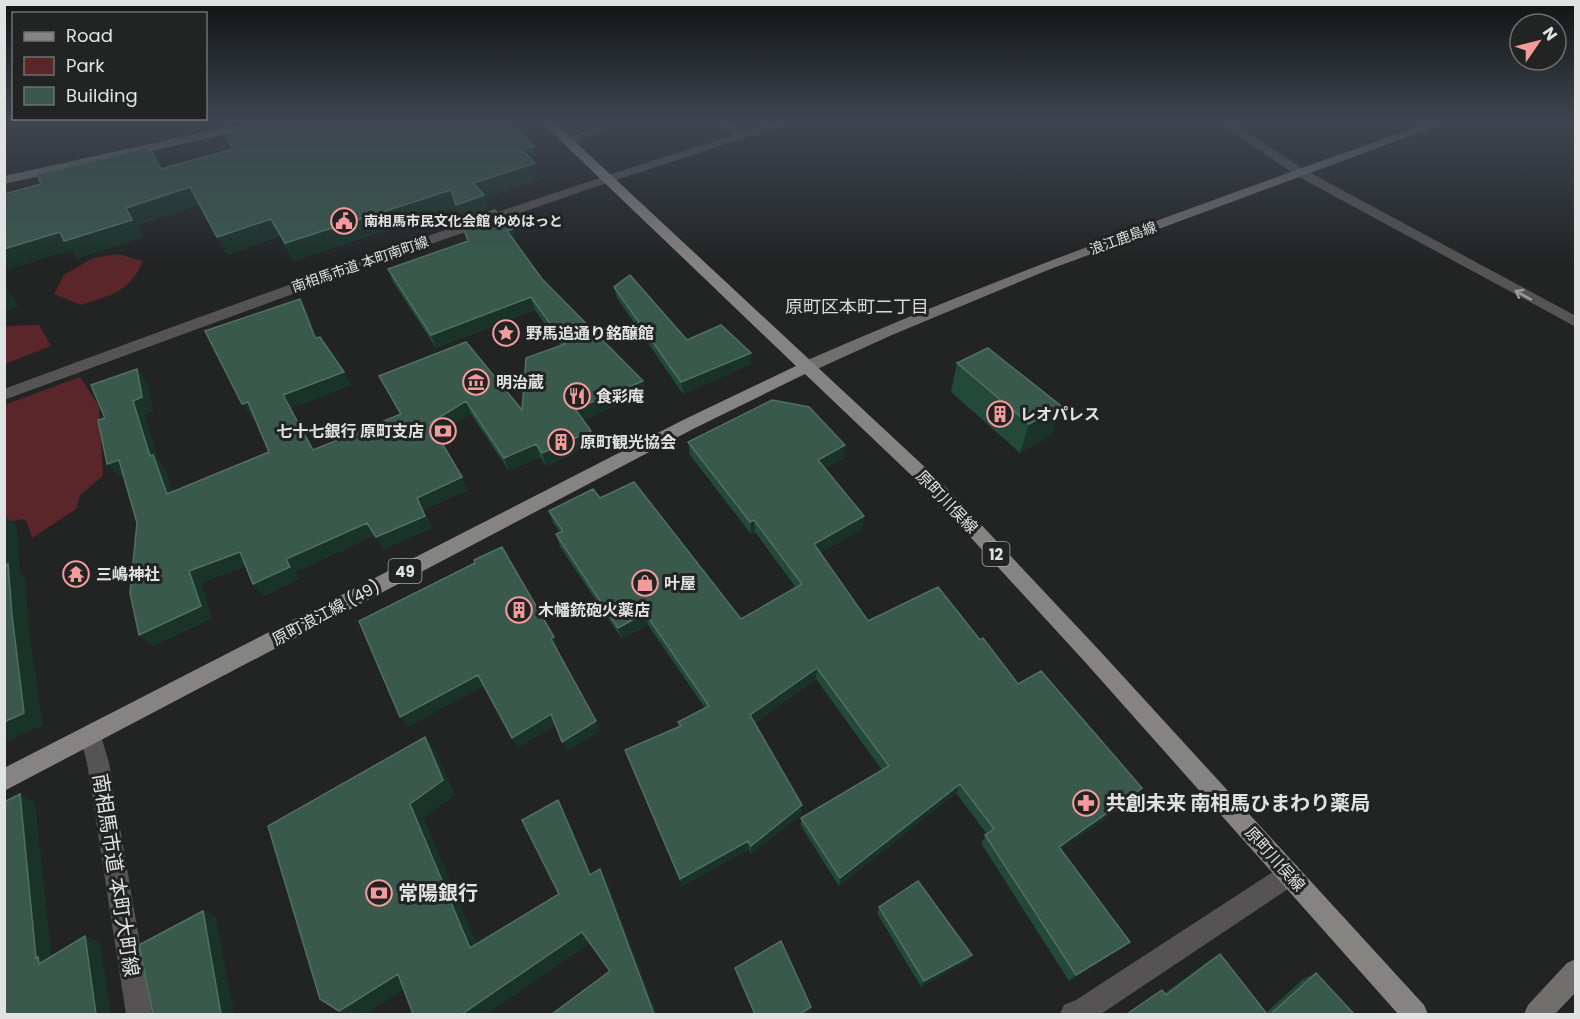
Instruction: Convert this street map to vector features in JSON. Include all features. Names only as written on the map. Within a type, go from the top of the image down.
[{"type":"main road","points":[[4,180],[51,170]]},
{"type":"main road","name":"原町川俣線","points":[[596,170],[809,366],[936,488],[1092,656],[1415,1014]]},
{"type":"main road","name":"浪江鹿島線","points":[[809,366],[913,319],[1036,269],[1310,170]]},
{"type":"main road","name":"原町浪江線 (49)","points":[[4,780],[679,429],[809,366]]},
{"type":"main road","points":[[1538,1014],[1575,972]]},
{"type":"street","name":"南相馬市道 本町南町線","points":[[4,395],[316,279],[636,170]]},
{"type":"street","points":[[1295,170],[1575,322]]},
{"type":"street","name":"南相馬市道 本町大町線","points":[[91,736],[98,763],[139,1014]]},
{"type":"street","points":[[1073,1014],[1084,1010],[1288,873]]},
{"type":"green space","points":[[118,254],[143,261],[132,279],[118,291],[81,305],[54,294],[64,275],[93,258]]},
{"type":"green space","points":[[39,325],[51,346],[5,364],[5,326]]},
{"type":"green space","points":[[80,377],[99,406],[103,476],[80,495],[76,509],[32,538],[27,522],[22,519],[5,523],[4,405]]},
{"type":"building","points":[[56,170],[515,170],[473,183],[484,195],[456,205],[451,190],[285,243],[271,219],[217,237],[190,187],[126,208],[132,220],[64,241],[60,232],[4,249],[4,194],[41,184],[37,174]]},
{"type":"building","points":[[495,210],[513,229],[507,231],[542,279],[643,381],[575,409],[591,431],[542,453],[536,444],[504,458],[466,401],[430,423],[462,477],[417,498],[425,516],[376,537],[367,523],[286,559],[290,567],[253,584],[240,552],[189,571],[201,606],[139,635],[130,593],[137,523],[119,460],[107,464],[98,420],[105,418],[91,385],[137,369],[142,397],[133,401],[150,456],[153,455],[167,494],[269,452],[248,402],[242,404],[205,331],[300,299],[315,338],[320,337],[344,372],[283,395],[313,450],[401,414],[379,376],[466,342],[522,410],[526,358],[565,344],[531,297],[431,335],[388,269],[468,241],[461,221]]},
{"type":"building","points":[[630,275],[687,340],[721,325],[751,353],[681,382],[614,287]]},
{"type":"building","points":[[988,348],[1061,406],[1029,424],[957,363]]},
{"type":"building","points":[[772,400],[809,407],[845,445],[818,460],[864,516],[814,544],[868,621],[938,587],[980,640],[983,638],[1018,684],[1041,671],[1142,788],[1059,847],[1130,942],[1076,975],[985,835],[994,829],[960,784],[840,878],[801,818],[889,766],[817,668],[750,715],[802,805],[751,846],[748,841],[680,879],[625,750],[681,726],[678,722],[709,706],[645,613],[618,628],[556,534],[563,531],[549,511],[593,489],[600,498],[634,482],[741,619],[802,584],[754,520],[750,522],[688,442]]},
{"type":"building","points":[[502,547],[554,637],[551,639],[596,721],[562,742],[551,714],[512,738],[478,675],[400,717],[359,621],[475,563],[474,560]]},
{"type":"building","points":[[8,564],[24,713],[4,722],[4,566]]},
{"type":"building","points":[[425,737],[443,780],[410,804],[470,948],[559,894],[522,820],[558,800],[590,875],[600,869],[654,1014],[552,1014],[610,971],[582,932],[462,1014],[413,1014],[398,974],[339,1011],[320,999],[268,826]]},
{"type":"building","points":[[20,794],[36,958],[38,957],[39,964],[85,936],[96,1014],[4,1014],[4,802]]},
{"type":"building","points":[[918,881],[972,955],[924,981],[879,907]]},
{"type":"building","points":[[203,911],[221,1014],[153,1014],[139,945]]},
{"type":"building","points":[[781,941],[811,1007],[800,1014],[755,1014],[735,968]]},
{"type":"building","points":[[1220,954],[1267,1014],[1127,1014],[1162,990],[1166,995]]},
{"type":"building","points":[[1316,973],[1354,1014],[1271,1014]]},
{"type":"place","name":"南相馬市民文化会館 ゆめはっと","points":[[344,221]]},
{"type":"place","name":"野馬追通り銘醸館","points":[[506,333]]},
{"type":"place","name":"明治蔵","points":[[476,382]]},
{"type":"place","name":"食彩庵","points":[[577,396]]},
{"type":"place","name":"レオパレス","points":[[1000,414]]},
{"type":"place","name":"七十七銀行 原町支店","points":[[443,431]]},
{"type":"place","name":"原町観光協会","points":[[561,442]]},
{"type":"place","name":"三嶋神社","points":[[76,574]]},
{"type":"place","name":"叶屋","points":[[645,583]]},
{"type":"place","name":"木幡銃砲火薬店","points":[[519,610]]},
{"type":"place","name":"共創未来 南相馬ひまわり薬局","points":[[1086,803]]},
{"type":"place","name":"常陽銀行","points":[[379,893]]},
{"type":"district","name":"原町区本町二丁目","points":[[857,306]]}]
